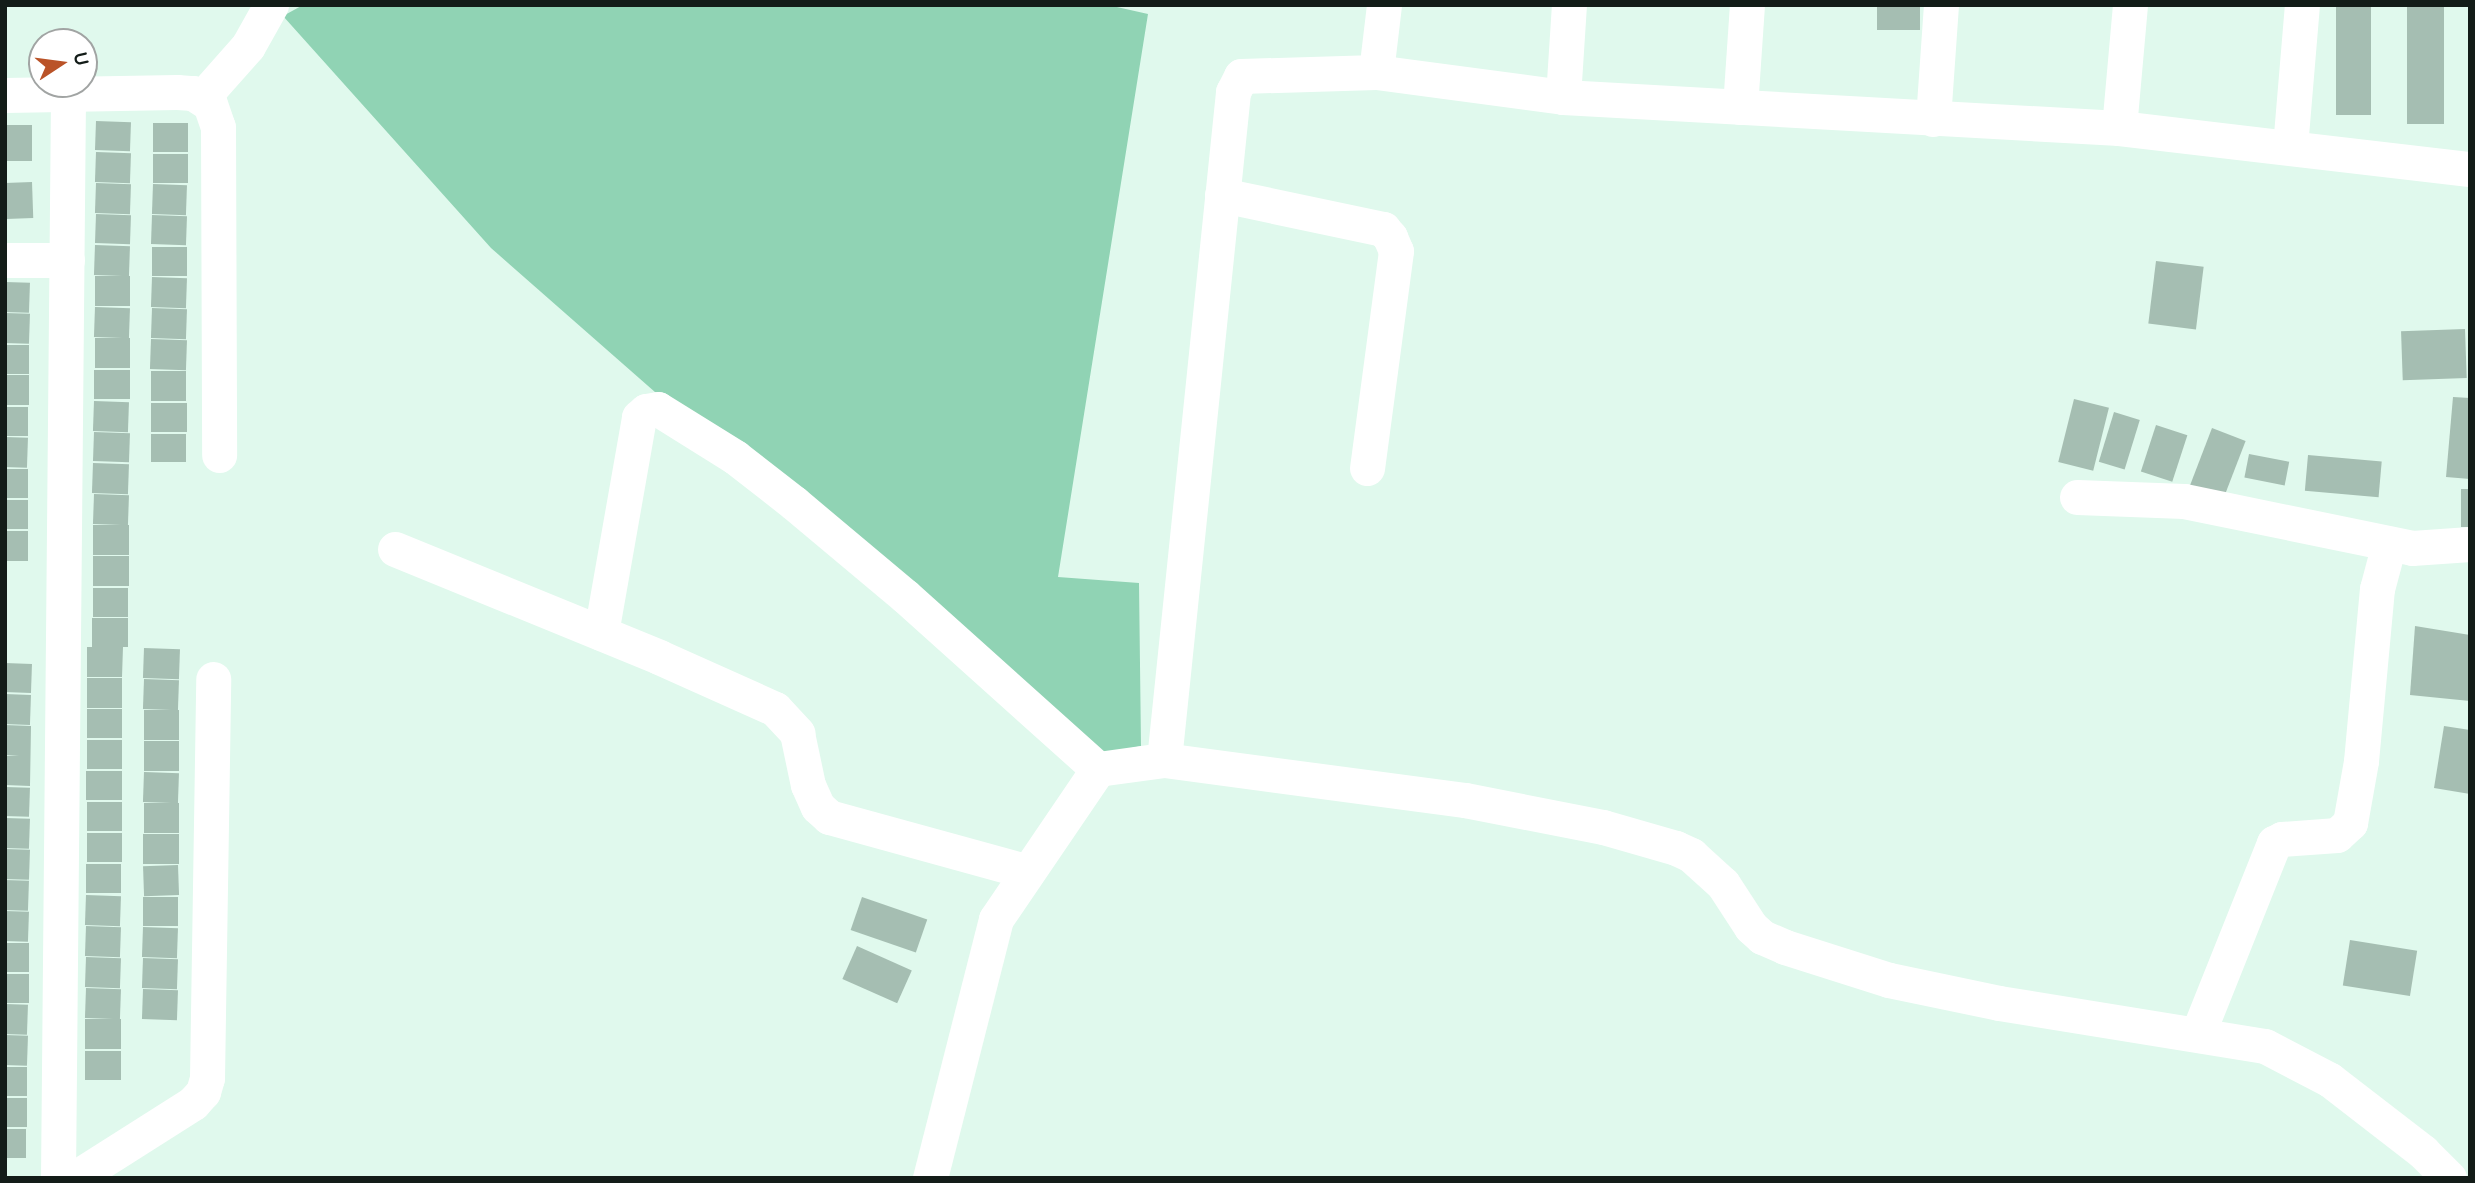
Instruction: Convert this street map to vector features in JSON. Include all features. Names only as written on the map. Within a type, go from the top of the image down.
[{"type":"street","points":[[202,98],[248,46],[271,5]]},
{"type":"street","points":[[1376,72],[1384,5]]},
{"type":"street","points":[[1563,97],[1569,5]]},
{"type":"street","points":[[1740,107],[1747,5]]},
{"type":"street","points":[[1933,120],[1941,5]]},
{"type":"street","points":[[2119,128],[2130,5]]},
{"type":"street","points":[[2290,147],[2302,5]]},
{"type":"street","points":[[1164,760],[1233,92],[1241,76],[1376,72],[1563,97],[1933,120],[2119,128],[2470,169]]},
{"type":"street","points":[[98,94],[193,93],[210,104],[218,127],[219,455]]},
{"type":"street","points":[[5,95],[28,95]]},
{"type":"street","points":[[58,1178],[68,98]]},
{"type":"street","points":[[1222,195],[1382,229],[1390,237],[1396,251],[1367,468]]},
{"type":"street","points":[[5,261],[67,260]]},
{"type":"street","points":[[601,633],[639,417],[646,411],[658,409],[735,457],[794,503],[905,596],[1098,769]]},
{"type":"street","points":[[2077,497],[2184,501],[2412,548],[2470,544]]},
{"type":"street","points":[[2198,1033],[2274,843],[2283,839],[2337,835],[2350,823],[2361,761],[2377,589],[2389,544]]},
{"type":"street","points":[[395,549],[753,697],[781,714],[797,733],[813,798],[829,817],[1028,873]]},
{"type":"street","points":[[75,1178],[193,1103],[203,1093],[207,1065],[213,679]]},
{"type":"street","points":[[930,1178],[996,919],[1098,769],[1164,760],[1465,800],[1603,827],[1691,855],[1723,884],[1751,927],[1762,937],[1785,947],[1889,980],[1999,1003],[2198,1033],[2265,1046],[2330,1080],[2423,1152],[2449,1178]]},
{"type":"green space","points":[[303,5],[1108,5],[1148,14],[1058,577],[1139,583],[1141,746],[1074,760],[491,248],[283,16]]},
{"type":"building","points":[[1877,5],[1920,5],[1920,30],[1877,30]]},
{"type":"building","points":[[2336,5],[2371,5],[2371,115],[2336,115]]},
{"type":"building","points":[[2407,5],[2444,5],[2444,124],[2407,124]]},
{"type":"building","points":[[96,121],[131,122],[130,151],[95,150]]},
{"type":"building","points":[[153,123],[188,123],[188,152],[153,152]]},
{"type":"building","points":[[5,125],[32,125],[32,161],[5,161]]},
{"type":"building","points":[[96,152],[131,153],[130,183],[95,182]]},
{"type":"building","points":[[153,154],[188,154],[188,183],[153,183]]},
{"type":"building","points":[[32,182],[33,218],[6,219],[5,183]]},
{"type":"building","points":[[96,183],[131,184],[130,214],[95,213]]},
{"type":"building","points":[[153,184],[187,185],[186,215],[152,214]]},
{"type":"building","points":[[96,214],[131,215],[130,244],[95,243]]},
{"type":"building","points":[[152,215],[187,216],[186,245],[151,244]]},
{"type":"building","points":[[95,245],[130,246],[129,276],[94,275]]},
{"type":"building","points":[[152,247],[187,247],[187,276],[152,276]]},
{"type":"building","points":[[2156,261],[2204,267],[2196,329],[2148,324]]},
{"type":"building","points":[[95,276],[130,276],[130,306],[95,306]]},
{"type":"building","points":[[152,277],[187,278],[186,308],[151,307]]},
{"type":"building","points":[[5,282],[30,283],[29,313],[5,312]]},
{"type":"building","points":[[95,307],[130,308],[129,338],[94,337]]},
{"type":"building","points":[[152,308],[187,309],[186,339],[151,338]]},
{"type":"building","points":[[5,313],[30,314],[29,344],[5,343]]},
{"type":"building","points":[[2465,329],[2467,378],[2403,380],[2401,331]]},
{"type":"building","points":[[95,338],[130,338],[130,368],[95,368]]},
{"type":"building","points":[[151,339],[187,340],[186,370],[150,369]]},
{"type":"building","points":[[5,345],[29,345],[29,374],[5,374]]},
{"type":"building","points":[[94,370],[130,370],[130,399],[94,399]]},
{"type":"building","points":[[151,371],[186,371],[186,401],[151,401]]},
{"type":"building","points":[[5,375],[29,375],[29,405],[5,405]]},
{"type":"building","points":[[2453,397],[2470,398],[2470,479],[2446,477]]},
{"type":"building","points":[[2074,399],[2109,408],[2093,471],[2058,462]]},
{"type":"building","points":[[94,401],[129,402],[128,432],[93,431]]},
{"type":"building","points":[[151,403],[187,403],[187,432],[151,432]]},
{"type":"building","points":[[5,407],[28,407],[28,436],[5,436]]},
{"type":"building","points":[[2114,412],[2140,420],[2125,470],[2099,462]]},
{"type":"building","points":[[2156,425],[2187,435],[2172,482],[2141,472]]},
{"type":"building","points":[[2212,428],[2246,441],[2222,502],[2189,489]]},
{"type":"building","points":[[94,432],[130,433],[129,462],[93,461]]},
{"type":"building","points":[[151,434],[186,434],[186,462],[151,462]]},
{"type":"building","points":[[5,437],[28,438],[27,468],[5,467]]},
{"type":"building","points":[[2249,454],[2289,462],[2285,485],[2244,478]]},
{"type":"building","points":[[2308,455],[2382,461],[2379,497],[2305,491]]},
{"type":"building","points":[[93,463],[129,464],[128,494],[92,493]]},
{"type":"building","points":[[5,469],[28,469],[28,498],[5,498]]},
{"type":"building","points":[[2461,489],[2470,489],[2470,527],[2461,527]]},
{"type":"building","points":[[94,494],[129,495],[128,525],[93,524]]},
{"type":"building","points":[[5,500],[28,500],[28,529],[5,529]]},
{"type":"building","points":[[93,525],[129,525],[129,555],[93,555]]},
{"type":"building","points":[[5,531],[28,531],[28,561],[5,561]]},
{"type":"building","points":[[93,556],[129,556],[129,586],[93,586]]},
{"type":"building","points":[[93,588],[128,588],[128,617],[93,617]]},
{"type":"building","points":[[92,618],[128,618],[128,647],[123,647],[122,677],[87,677],[87,647],[92,647]]},
{"type":"building","points":[[2415,626],[2470,635],[2470,701],[2410,695]]},
{"type":"building","points":[[144,648],[180,649],[179,679],[143,678]]},
{"type":"building","points":[[5,663],[32,664],[31,693],[5,692]]},
{"type":"building","points":[[87,678],[122,678],[122,708],[87,708]]},
{"type":"building","points":[[144,679],[179,680],[178,710],[143,709]]},
{"type":"building","points":[[5,694],[31,695],[30,725],[5,724]]},
{"type":"building","points":[[87,709],[122,709],[122,738],[87,738]]},
{"type":"building","points":[[144,710],[179,710],[179,740],[144,740]]},
{"type":"building","points":[[5,725],[31,726],[30,786],[5,785],[5,756],[19,755],[5,755]]},
{"type":"building","points":[[2444,726],[2470,730],[2470,794],[2434,788]]},
{"type":"building","points":[[87,740],[122,740],[122,769],[87,769]]},
{"type":"building","points":[[144,741],[179,741],[179,771],[144,771]]},
{"type":"building","points":[[86,771],[122,771],[122,800],[86,800]]},
{"type":"building","points":[[144,772],[179,773],[178,803],[143,802]]},
{"type":"building","points":[[5,787],[30,788],[29,817],[5,816]]},
{"type":"building","points":[[87,802],[122,802],[122,831],[87,831]]},
{"type":"building","points":[[144,803],[179,803],[179,833],[144,833]]},
{"type":"building","points":[[5,818],[30,819],[29,849],[5,848]]},
{"type":"building","points":[[87,833],[122,833],[122,862],[87,862]]},
{"type":"building","points":[[143,834],[179,834],[179,864],[143,864]]},
{"type":"building","points":[[5,849],[30,850],[29,880],[5,879]]},
{"type":"building","points":[[86,864],[121,864],[121,893],[86,893]]},
{"type":"building","points":[[178,865],[179,895],[144,896],[143,866]]},
{"type":"building","points":[[5,880],[29,881],[28,911],[5,910]]},
{"type":"building","points":[[86,895],[121,896],[120,926],[85,925]]},
{"type":"building","points":[[143,897],[178,897],[178,926],[143,926]]},
{"type":"building","points":[[862,897],[927,919],[916,953],[851,930]]},
{"type":"building","points":[[5,911],[29,912],[28,942],[5,941]]},
{"type":"building","points":[[86,926],[121,927],[120,957],[85,956]]},
{"type":"building","points":[[143,927],[178,928],[177,958],[142,957]]},
{"type":"building","points":[[2350,940],[2417,951],[2410,996],[2343,985]]},
{"type":"building","points":[[5,943],[29,943],[29,972],[5,972]]},
{"type":"building","points":[[857,946],[912,970],[897,1003],[842,979]]},
{"type":"building","points":[[86,957],[121,958],[120,988],[85,987]]},
{"type":"building","points":[[143,958],[178,959],[177,989],[142,988]]},
{"type":"building","points":[[5,974],[29,974],[29,1003],[5,1003]]},
{"type":"building","points":[[86,988],[121,989],[120,1019],[85,1018]]},
{"type":"building","points":[[143,989],[178,990],[177,1020],[142,1019]]},
{"type":"building","points":[[5,1004],[28,1005],[27,1035],[5,1034]]},
{"type":"building","points":[[85,1019],[121,1019],[121,1049],[85,1049]]},
{"type":"building","points":[[5,1035],[28,1036],[27,1066],[5,1065]]},
{"type":"building","points":[[85,1051],[121,1051],[121,1080],[85,1080]]},
{"type":"building","points":[[5,1067],[27,1067],[27,1096],[5,1096]]},
{"type":"building","points":[[5,1098],[27,1098],[27,1127],[5,1127]]},
{"type":"building","points":[[5,1129],[26,1129],[26,1158],[5,1158]]}]
